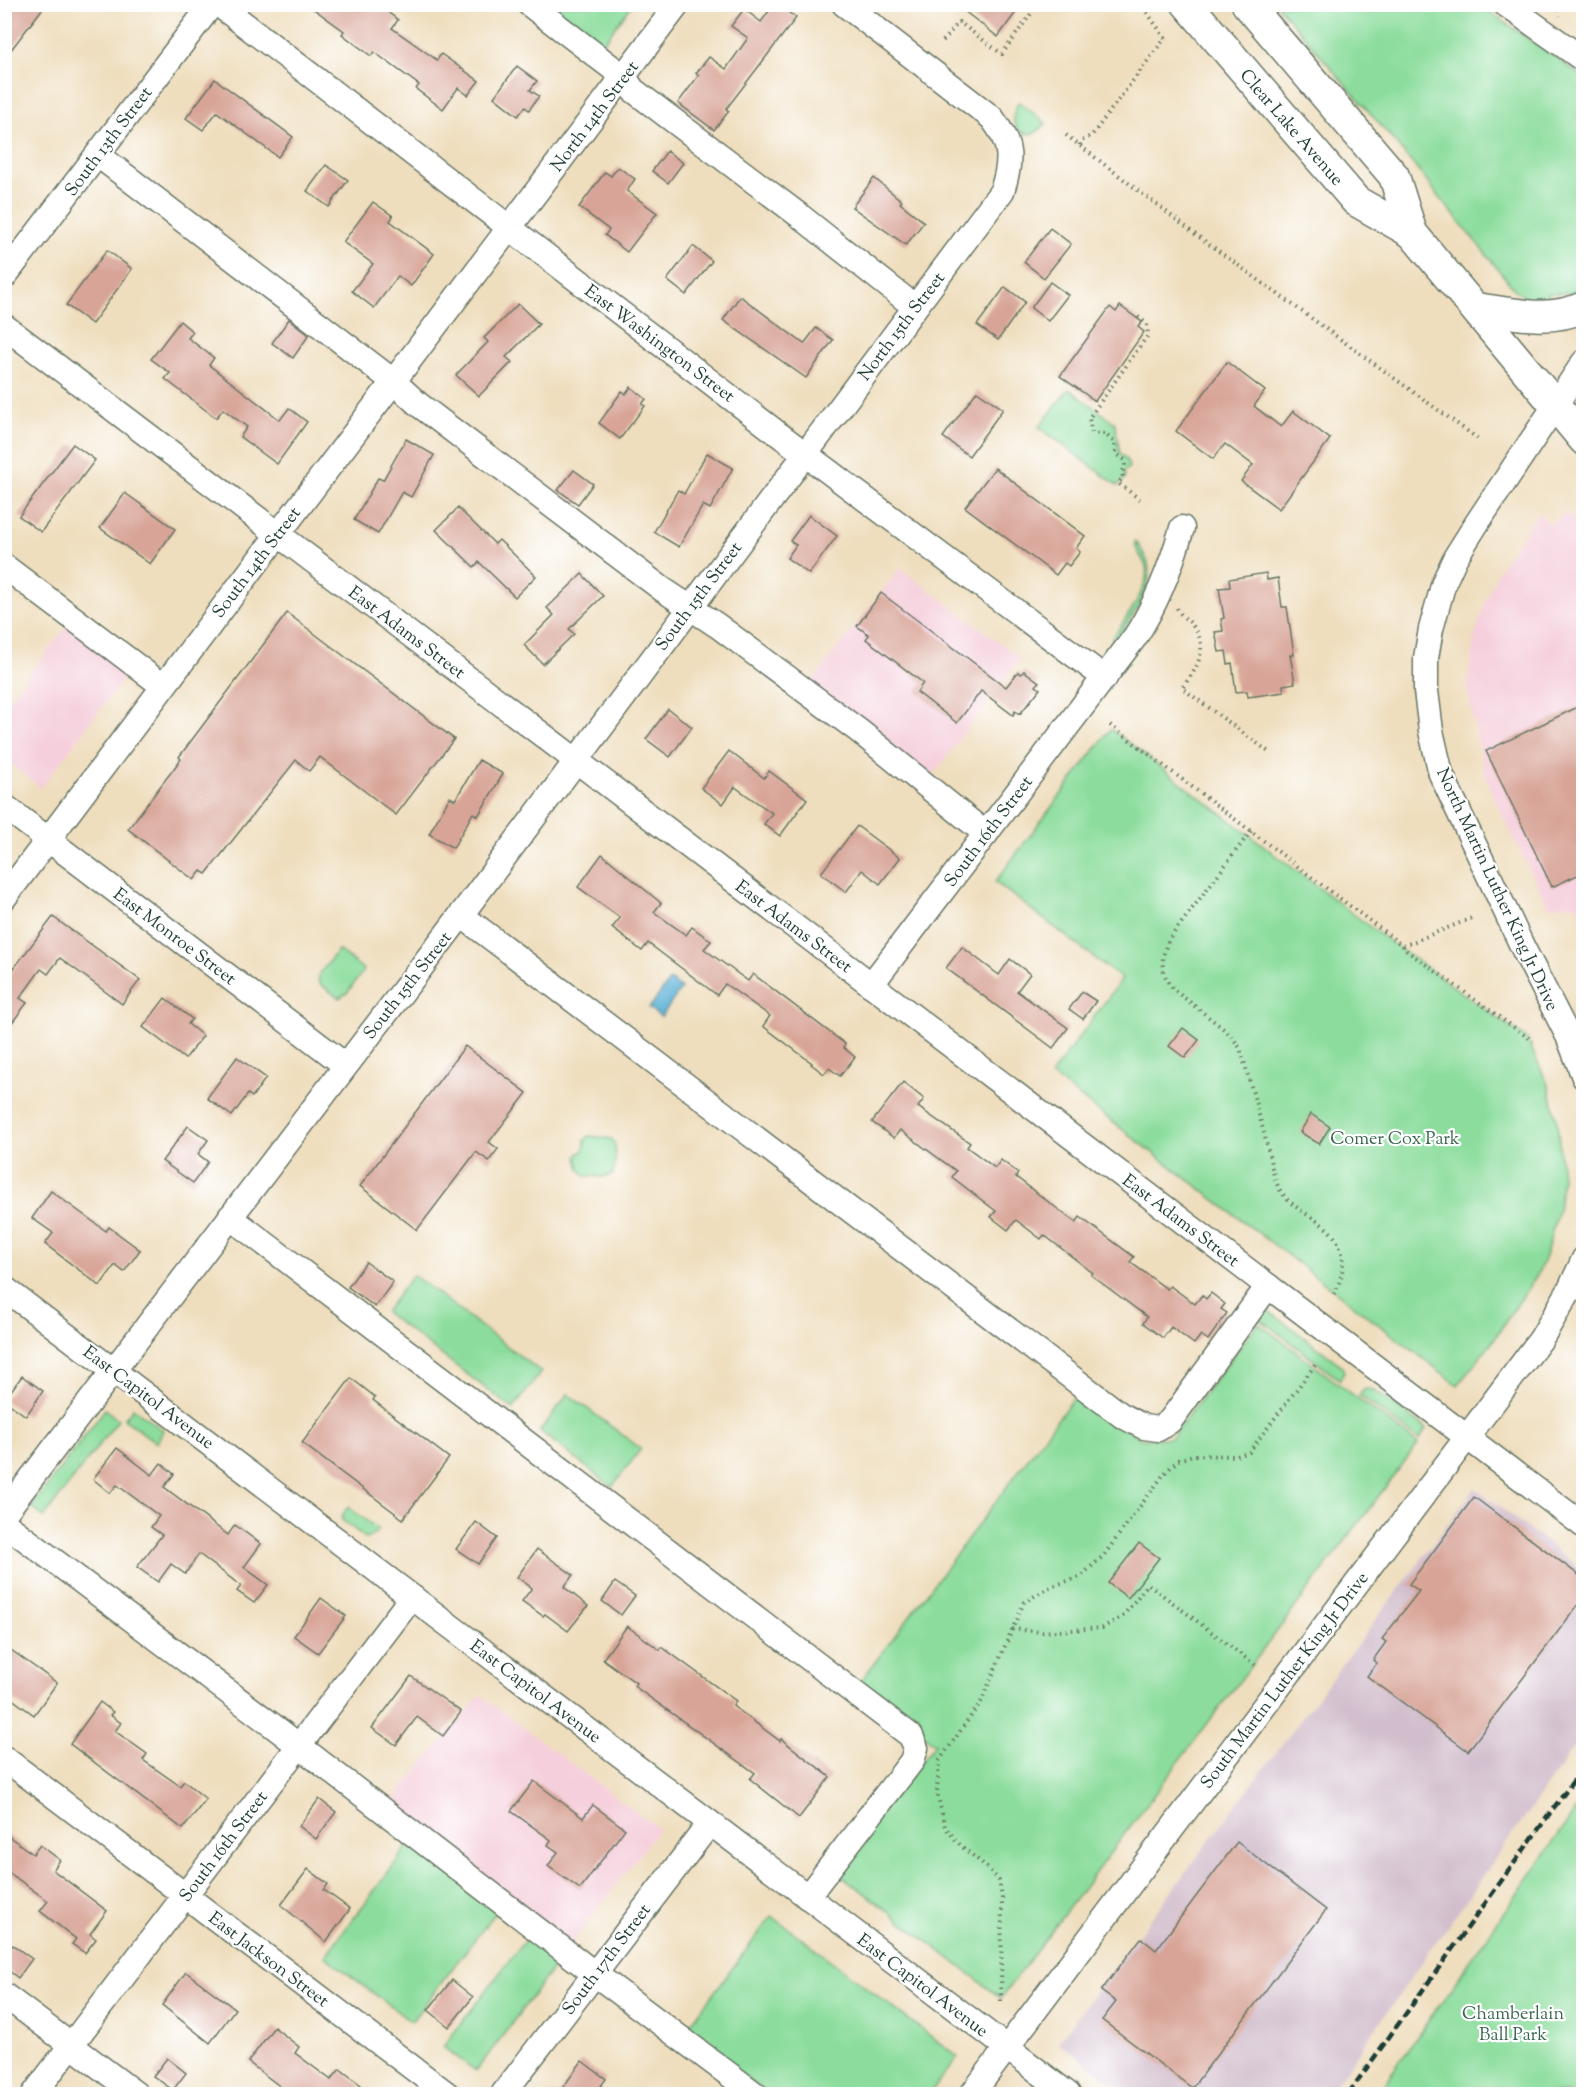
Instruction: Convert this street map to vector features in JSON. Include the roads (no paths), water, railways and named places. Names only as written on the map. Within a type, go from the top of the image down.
[{"type":"main road","name":"Clear Lake Avenue","points":[[1187,4],[1356,201],[1412,233],[1584,440]]},
{"type":"main road","name":"Clear Lake Avenue","points":[[1247,4],[1394,176],[1412,233]]},
{"type":"main road","points":[[1476,308],[1525,316],[1552,316],[1584,307]]},
{"type":"street","name":"South 13th Street","points":[[4,277],[212,4]]},
{"type":"street","name":"East Washington Street","points":[[218,4],[806,454],[1105,678]]},
{"type":"street","points":[[529,4],[624,77],[633,90],[800,216],[915,307]]},
{"type":"street","name":"North 14th Street","points":[[509,227],[678,4]]},
{"type":"street","name":"North 15th Street","points":[[806,454],[997,199],[1008,174],[1010,157],[999,127],[992,118],[844,4]]},
{"type":"street","points":[[1505,4],[1584,60]]},
{"type":"street","points":[[98,155],[393,381],[418,404],[662,589],[859,731],[986,834]]},
{"type":"street","name":"South 14th Street","points":[[4,898],[509,227]]},
{"type":"street","name":"East Adams Street","points":[[4,326],[1584,1526]]},
{"type":"street","name":"North Martin Luther King Jr Drive","points":[[1584,362],[1455,558],[1444,582],[1431,629],[1426,658],[1426,691],[1440,774],[1568,1036],[1584,1077]]},
{"type":"street","name":"South 15th Street","points":[[4,1515],[461,915],[806,454]]},
{"type":"street","name":"South 16th Street","points":[[871,985],[1105,678],[1151,613],[1171,567],[1182,528]]},
{"type":"street","points":[[4,566],[164,686]]},
{"type":"street","name":"East Monroe Street","points":[[4,806],[345,1065]]},
{"type":"street","points":[[461,915],[1121,1415],[1144,1427],[1158,1429],[1170,1421],[1268,1286]]},
{"type":"street","points":[[230,1216],[911,1736],[916,1748],[912,1761],[807,1897]]},
{"type":"street","name":"South Martin Luther King Jr Drive","points":[[972,2094],[1467,1438],[1557,1314],[1584,1258]]},
{"type":"street","name":"East Capitol Avenue","points":[[4,1288],[1068,2094]]},
{"type":"street","points":[[4,1523],[755,2094]]},
{"type":"street","name":"South 16th Street","points":[[34,2094],[412,1597]]},
{"type":"street","name":"East Jackson Street","points":[[4,1758],[447,2094]]},
{"type":"street","name":"South 17th Street","points":[[503,2094],[710,1823]]},
{"type":"street","points":[[4,1995],[135,2094]]},
{"type":"water","points":[[670,980],[681,989],[661,1017],[649,1008]]},
{"type":"railway","points":[[1348,2094],[1584,1766]]},
{"type":"park label","name":"Comer Cox Park","points":[[1395,1138]]},
{"type":"park label","name":"Chamberlain Ball Park","points":[[1513,2023]]}]
